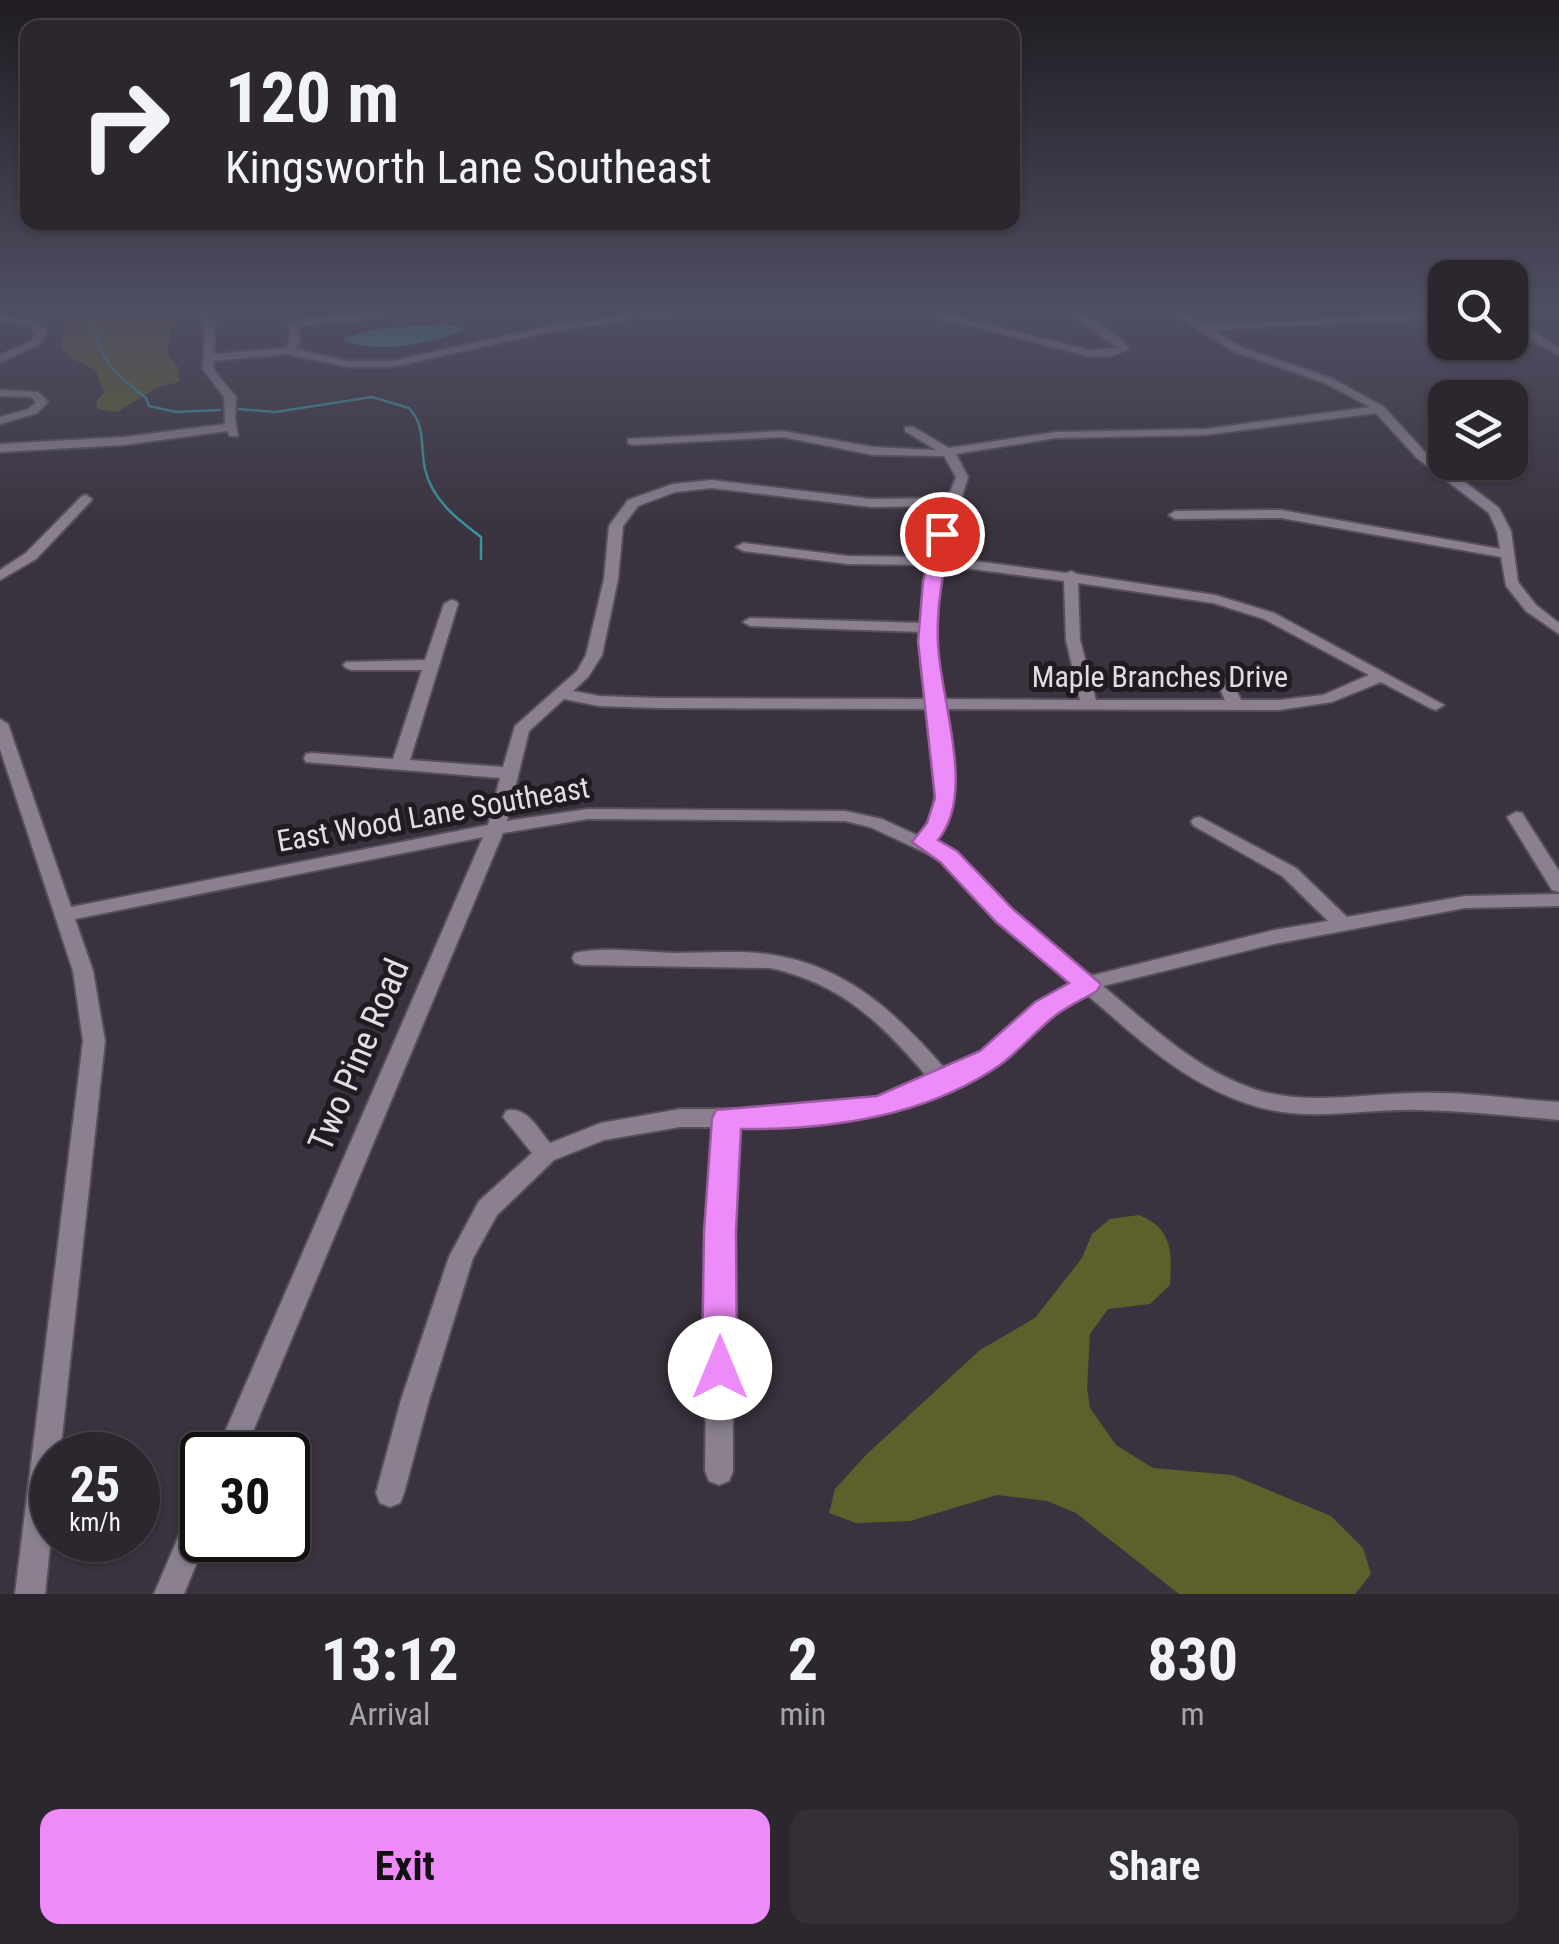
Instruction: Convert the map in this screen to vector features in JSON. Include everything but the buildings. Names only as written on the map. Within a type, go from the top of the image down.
[{"type":"street","points":[[0,448],[232,431],[230,397],[218,385]]},
{"type":"street","points":[[1338,385],[1380,409],[1421,455],[1489,505],[1502,525],[1507,574],[1516,591],[1559,630]]},
{"type":"street","points":[[0,393],[28,393],[42,400],[33,411],[0,422]]},
{"type":"street","points":[[632,440],[782,434],[884,452],[948,453],[1056,435],[1206,432],[1380,409]]},
{"type":"street","points":[[909,429],[948,453],[962,472],[936,560],[928,628],[946,798],[938,825],[924,842]]},
{"type":"street","name":"Two Pine Road","points":[[238,1432],[496,828],[520,729],[583,674],[594,655],[611,580],[618,520],[626,508],[673,488],[722,484],[871,503],[954,502]]},
{"type":"street","points":[[0,576],[31,556],[86,498]]},
{"type":"street","points":[[1176,514],[1281,514],[1504,554]]},
{"type":"street","points":[[742,547],[848,560],[936,560],[1070,575],[1244,607],[1436,705]]},
{"type":"street","points":[[1070,575],[1071,627],[1090,705]]},
{"type":"street","points":[[400,764],[451,604]]},
{"type":"street","points":[[750,622],[928,628]]},
{"type":"street","points":[[350,665],[432,665]]},
{"type":"street","name":"Maple Branches Drive","points":[[561,694],[636,703],[1235,705],[1312,702],[1339,696],[1381,676]]},
{"type":"street","points":[[1226,684],[1235,705]]},
{"type":"street","points":[[0,724],[89,1000],[93,1055],[30,1594]]},
{"type":"street","points":[[312,758],[508,773]]},
{"type":"street","name":"East Wood Lane Southeast","points":[[65,916],[496,828],[588,814],[818,814],[876,822],[948,856],[1005,916],[1183,1064],[1208,1079],[1260,1098],[1338,1107],[1417,1101],[1559,1111]]},
{"type":"street","points":[[1516,816],[1559,886]]},
{"type":"street","points":[[1200,822],[1288,872],[1343,924]]},
{"type":"street","points":[[390,1492],[414,1400],[461,1256],[488,1208],[546,1154],[600,1132],[680,1118],[782,1118],[880,1107],[944,1082],[990,1058],[1045,1009],[1088,984],[1210,951],[1465,902],[1559,900]]},
{"type":"street","points":[[582,958],[770,961],[799,966],[857,992],[884,1012],[944,1082]]},
{"type":"street","points":[[514,1116],[546,1154]]},
{"type":"street","points":[[720,1471],[720,1231],[727,1118]]},
{"type":"street","points":[[169,1594],[183,1562]]},
{"type":"green space","points":[[101,385],[163,385],[117,412],[98,409],[96,402],[104,392]]},
{"type":"green space","points":[[1139,1215],[1158,1227],[1168,1243],[1170,1285],[1150,1304],[1108,1309],[1090,1334],[1090,1408],[1116,1445],[1153,1468],[1232,1475],[1331,1516],[1363,1548],[1371,1574],[1355,1594],[1179,1594],[1076,1513],[1047,1501],[997,1495],[910,1521],[856,1523],[829,1513],[835,1489],[866,1455],[980,1350],[1035,1318],[1082,1258],[1092,1234],[1110,1219]]},
{"type":"waterway","points":[[131,385],[146,398],[149,406],[176,412],[220,410]]},
{"type":"waterway","points":[[239,409],[275,412],[372,397],[409,408],[420,429],[428,480],[447,508],[481,537],[481,559]]},
{"type":"route","points":[[720,1368],[720,1231],[727,1118],[782,1118],[880,1107],[944,1082],[990,1058],[1045,1009],[1088,984],[1005,916],[948,856],[924,842],[938,825],[946,798],[928,642],[932,582],[942,534]]}]
